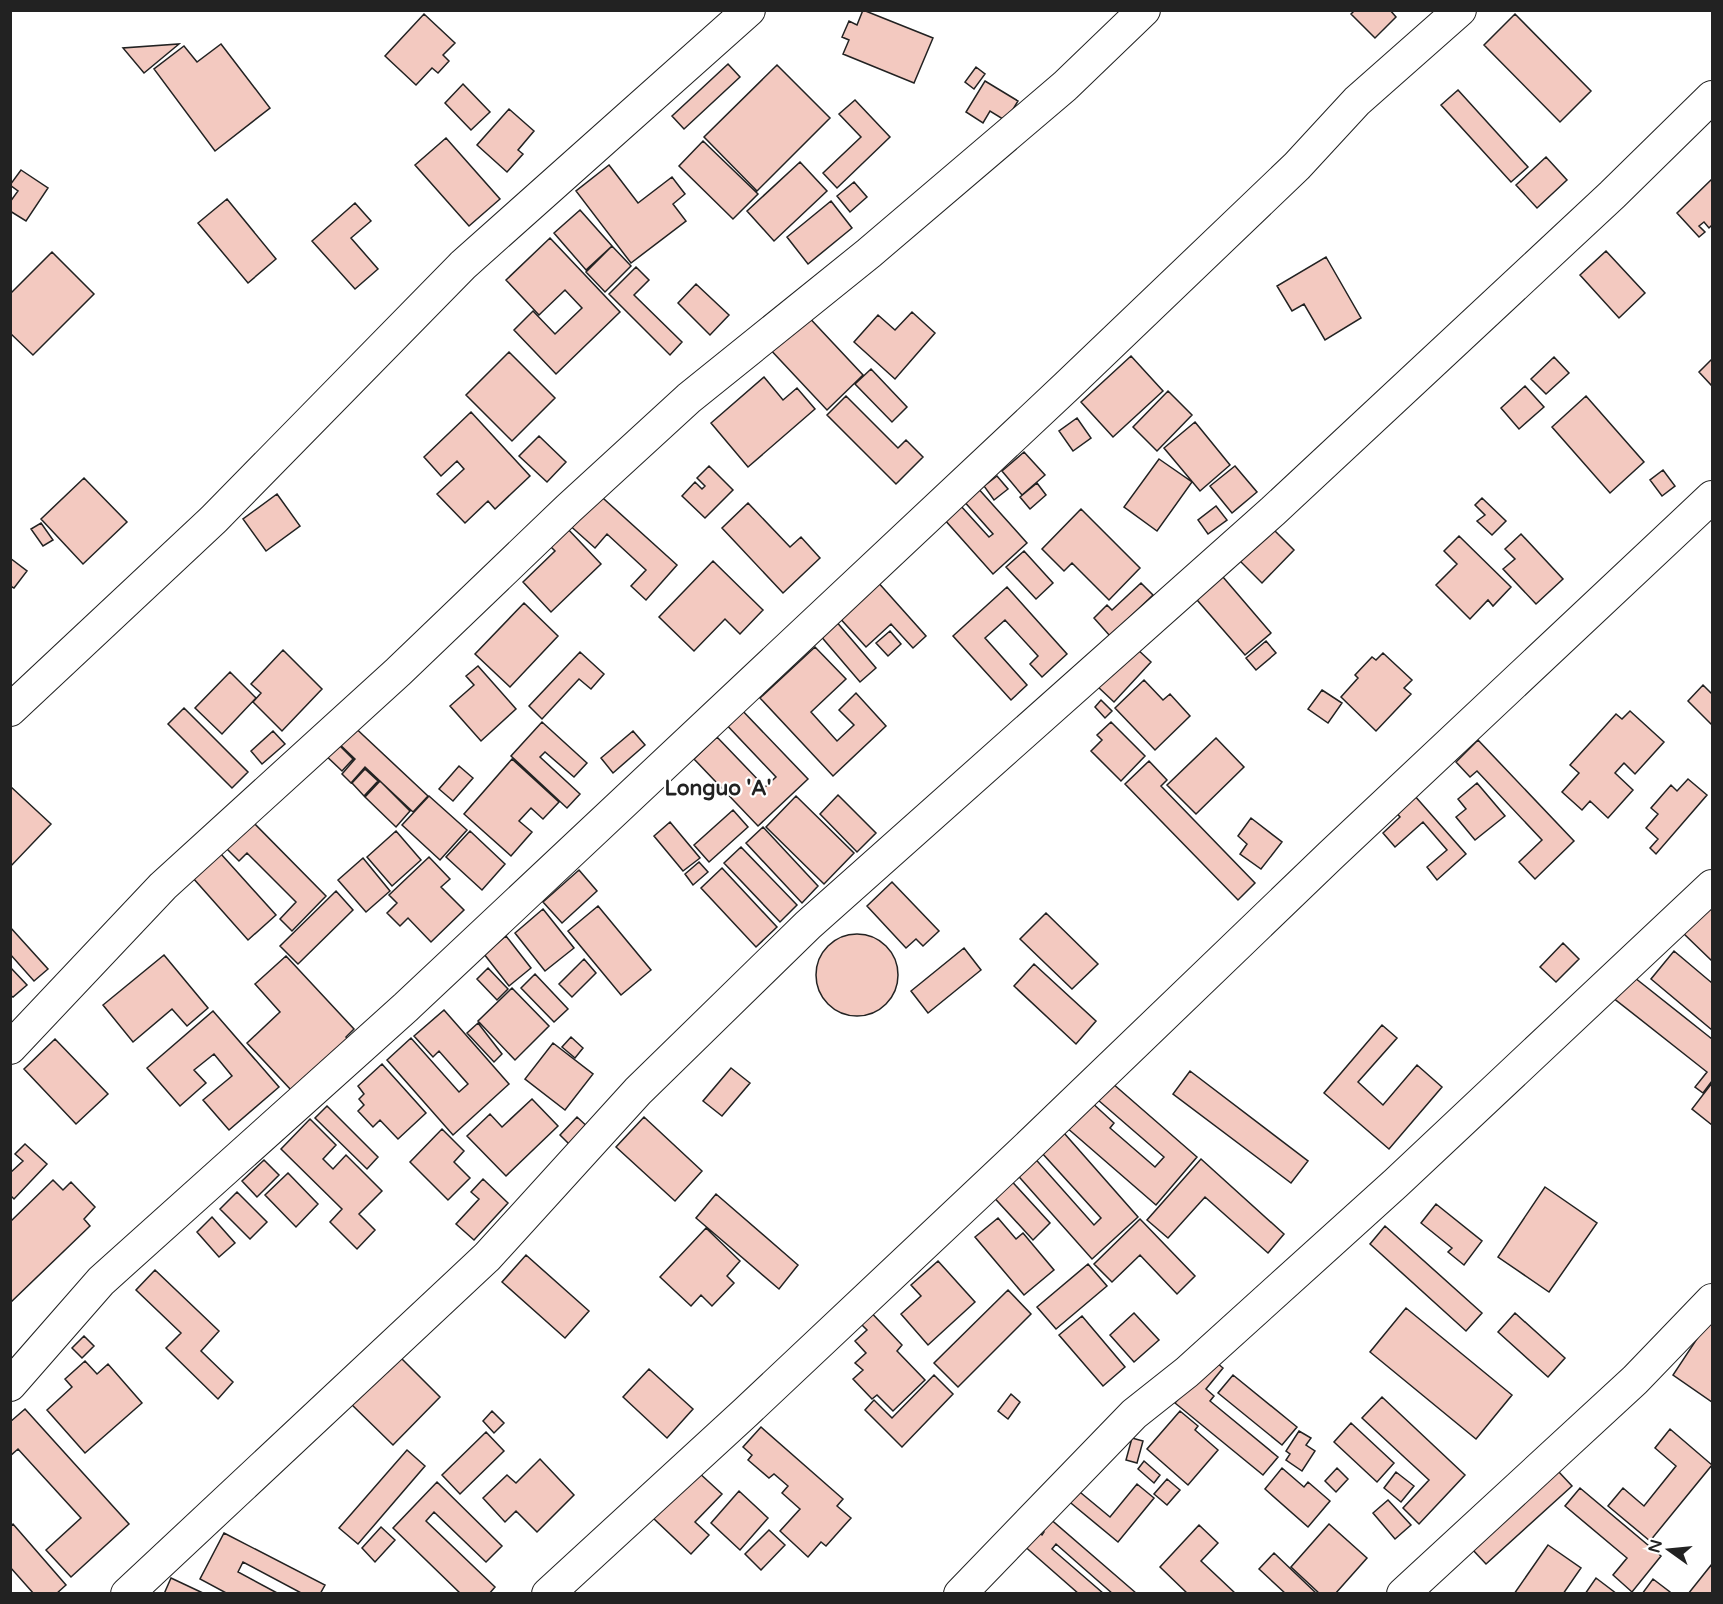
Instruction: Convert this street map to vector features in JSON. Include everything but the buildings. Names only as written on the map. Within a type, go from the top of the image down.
[{"type":"street","points":[[10,711],[214,519],[463,266],[749,10]]},
{"type":"street","points":[[10,1048],[163,886],[398,672],[663,422],[869,253],[1056,94],[1144,10]]},
{"type":"street","points":[[10,1385],[101,1281],[432,983],[1074,379],[1297,165],[1357,101],[1460,10]]},
{"type":"street","points":[[128,1593],[487,1257],[638,1091],[808,926],[1282,503],[1713,98]]},
{"type":"street","points":[[548,1593],[848,1316],[1713,497]]},
{"type":"street","points":[[960,1593],[1134,1414],[1187,1372],[1396,1183],[1713,886]]},
{"type":"street","points":[[1403,1593],[1635,1380],[1713,1300]]},
{"type":"district","name":"Longuo 'A'","points":[[718,788]]}]
